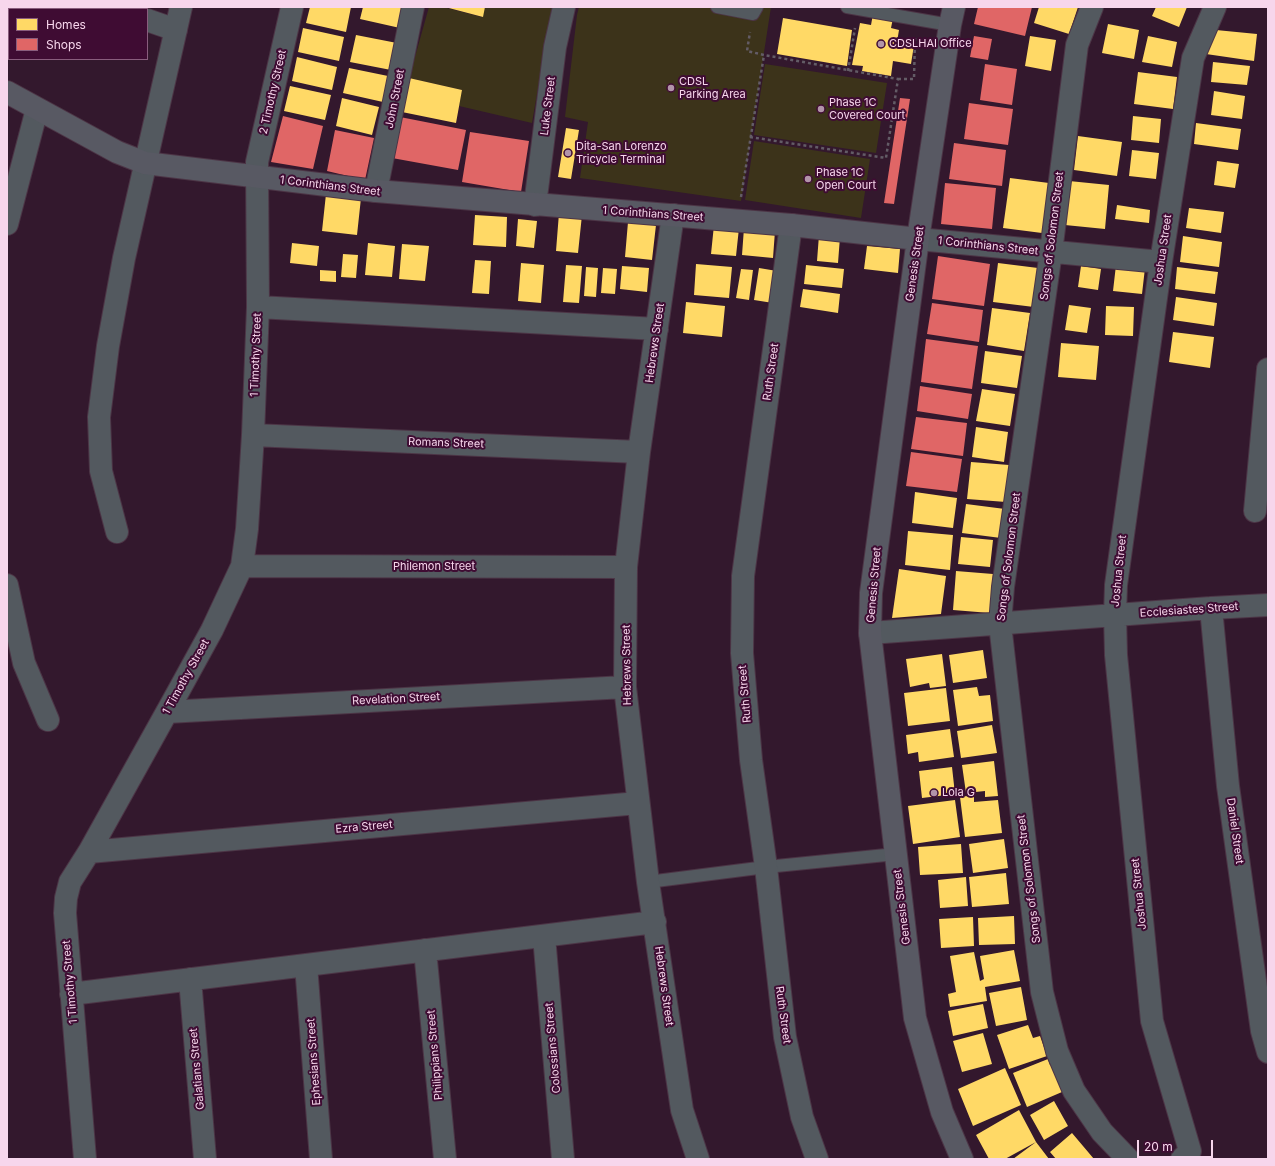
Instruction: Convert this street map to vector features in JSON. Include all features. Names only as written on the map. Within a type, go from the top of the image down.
[{"type":"street","points":[[117,532],[101,471],[99,417],[112,324],[124,258],[181,7]]},
{"type":"street","name":"2 Timothy Street","points":[[257,177],[257,162],[261,142],[292,7]]},
{"type":"street","name":"John Street","points":[[376,191],[413,7]]},
{"type":"street","name":"Luke Street","points":[[535,205],[555,47],[564,7]]},
{"type":"street","name":"Songs of Solomon Street","points":[[1092,7],[1077,45],[1051,252],[1003,587],[1000,624],[1042,992],[1057,1051],[1074,1091],[1102,1132],[1128,1159]]},
{"type":"street","name":"Joshua Street","points":[[1182,1159],[1190,1150],[1152,1021],[1117,663],[1115,615],[1116,585],[1161,262],[1193,58],[1215,7]]},
{"type":"street","name":"Genesis Street","points":[[952,16],[918,238],[871,593],[870,633],[915,1018],[942,1112],[962,1159]]},
{"type":"street","points":[[148,20],[176,30]]},
{"type":"street","name":"1 Corinthians Street","points":[[7,92],[117,152],[145,163],[376,191],[791,225],[1161,262]]},
{"type":"street","points":[[7,224],[37,109]]},
{"type":"street","name":"1 Timothy Street","points":[[85,1159],[65,913],[66,898],[70,882],[89,852],[212,630],[242,566],[247,528],[253,435],[258,307],[257,177]]},
{"type":"street","name":"Hebrews Street","points":[[673,215],[639,452],[626,567],[625,687],[648,882],[682,1110],[698,1159]]},
{"type":"street","name":"Ruth Street","points":[[791,225],[743,576],[742,653],[751,760],[766,867],[785,1037],[802,1117],[817,1159]]},
{"type":"street","points":[[258,307],[657,329]]},
{"type":"street","points":[[1255,511],[1264,454],[1268,369]]},
{"type":"street","name":"Romans Street","points":[[253,435],[639,452]]},
{"type":"street","name":"Philemon Street","points":[[242,566],[626,567]]},
{"type":"street","points":[[7,585],[24,663],[48,720]]},
{"type":"street","name":"Ecclesiastes Street","points":[[870,633],[1268,605]]},
{"type":"street","name":"Daniel Street","points":[[1211,608],[1228,786],[1262,1031],[1268,1052]]},
{"type":"street","name":"Revelation Street","points":[[167,712],[625,687]]},
{"type":"street","name":"Ezra Street","points":[[89,852],[638,803]]},
{"type":"street","points":[[71,994],[655,922]]},
{"type":"street","name":"Colossians Street","points":[[544,936],[563,1159]]},
{"type":"street","name":"Philippians Street","points":[[425,950],[445,1159]]},
{"type":"street","name":"Ephesians Street","points":[[306,965],[321,1159]]},
{"type":"street","name":"Galatians Street","points":[[190,979],[205,1159]]},
{"type":"lane","points":[[717,7],[755,10]]},
{"type":"lane","points":[[853,8],[916,20],[952,16]]},
{"type":"lane","points":[[648,882],[766,867],[896,854]]},
{"type":"path","points":[[848,71],[853,8]]},
{"type":"path","points":[[755,10],[747,51],[848,71],[898,79],[914,79],[916,20]]},
{"type":"path","points":[[741,201],[764,55]]},
{"type":"path","points":[[750,137],[886,158],[898,79]]},
{"type":"shaded area","points":[[429,7],[443,7],[482,17],[485,7],[552,7],[532,123],[459,106],[462,90],[409,78]]},
{"type":"shaded area","name":"CDSL Parking Area","points":[[579,7],[771,7],[741,201],[580,178],[588,122],[565,117]]},
{"type":"shaded area","name":"Phase 1C Covered Court","points":[[765,64],[887,83],[876,153],[754,135]]},
{"type":"shaded area","name":"Phase 1C Open Court","points":[[754,141],[870,159],[861,218],[745,200]]},
{"type":"building: Homes","points":[[310,7],[351,7],[346,32],[306,23]]},
{"type":"building: Homes","points":[[363,7],[404,7],[400,28],[360,19]]},
{"type":"building: Homes","points":[[445,7],[485,7],[483,17]]},
{"type":"building: Homes","points":[[1039,7],[1078,7],[1069,34],[1034,23]]},
{"type":"building: Homes","points":[[1156,7],[1187,7],[1179,27],[1152,16]]},
{"type":"building: Homes","name":"CDSLHAI Office","points":[[873,14],[893,18],[891,28],[899,30],[897,42],[914,45],[911,64],[893,61],[891,76],[862,71],[863,66],[852,65],[860,23],[871,25]]},
{"type":"building: Homes","points":[[783,18],[852,30],[847,66],[777,54]]},
{"type":"building: Homes","points":[[1108,24],[1139,30],[1134,59],[1102,53]]},
{"type":"building: Homes","points":[[303,28],[344,37],[339,61],[298,52]]},
{"type":"building: Homes","points":[[1216,30],[1257,34],[1254,61],[1206,54]]},
{"type":"building: Homes","points":[[356,35],[397,43],[391,70],[350,62]]},
{"type":"building: Homes","points":[[1030,36],[1056,40],[1051,71],[1025,66]]},
{"type":"building: Homes","points":[[1148,36],[1177,42],[1172,67],[1142,62]]},
{"type":"building: Homes","points":[[297,57],[337,67],[332,90],[292,81]]},
{"type":"building: Homes","points":[[1213,62],[1250,66],[1247,85],[1211,82]]},
{"type":"building: Homes","points":[[349,68],[388,76],[383,102],[343,93]]},
{"type":"building: Homes","points":[[1138,72],[1177,77],[1173,109],[1134,104]]},
{"type":"building: Homes","points":[[409,78],[462,90],[456,123],[402,112]]},
{"type":"building: Homes","points":[[290,86],[331,95],[325,120],[284,111]]},
{"type":"building: Homes","points":[[1214,91],[1245,96],[1242,119],[1211,115]]},
{"type":"building: Homes","points":[[342,98],[379,107],[372,135],[336,126]]},
{"type":"building: Homes","points":[[1133,116],[1161,119],[1159,143],[1131,140]]},
{"type":"building: Homes","points":[[1196,123],[1241,129],[1238,150],[1194,144]]},
{"type":"building: Homes","name":"Dita-San Lorenzo Tricycle Terminal","points":[[566,128],[579,130],[571,179],[558,177]]},
{"type":"building: Homes","points":[[1078,136],[1122,142],[1117,176],[1074,170]]},
{"type":"building: Homes","points":[[1132,150],[1159,153],[1156,179],[1129,176]]},
{"type":"building: Homes","points":[[1217,161],[1239,164],[1235,188],[1214,185]]},
{"type":"building: Homes","points":[[1010,178],[1049,183],[1042,233],[1003,228]]},
{"type":"building: Homes","points":[[1069,181],[1109,185],[1105,229],[1065,225]]},
{"type":"building: Homes","points":[[326,194],[361,198],[357,235],[322,231]]},
{"type":"building: Homes","points":[[1117,205],[1150,210],[1149,223],[1115,219]]},
{"type":"building: Homes","points":[[1189,208],[1224,212],[1221,233],[1186,228]]},
{"type":"building: Homes","points":[[559,213],[582,215],[578,253],[556,251]]},
{"type":"building: Homes","points":[[475,215],[507,217],[506,247],[473,245]]},
{"type":"building: Homes","points":[[518,219],[537,221],[534,248],[516,246]]},
{"type":"building: Homes","points":[[628,222],[656,225],[652,260],[625,257]]},
{"type":"building: Homes","points":[[714,225],[739,228],[736,256],[711,254]]},
{"type":"building: Homes","points":[[744,228],[775,231],[773,258],[742,255]]},
{"type":"building: Homes","points":[[819,235],[840,237],[838,263],[817,261]]},
{"type":"building: Homes","points":[[1183,236],[1222,242],[1219,267],[1180,262]]},
{"type":"building: Homes","points":[[292,243],[319,246],[317,266],[290,263]]},
{"type":"building: Homes","points":[[368,243],[395,246],[392,277],[365,275]]},
{"type":"building: Homes","points":[[402,244],[429,246],[425,281],[399,279]]},
{"type":"building: Homes","points":[[867,246],[900,249],[898,273],[864,269]]},
{"type":"building: Homes","points":[[343,254],[358,255],[356,278],[341,277]]},
{"type":"building: Homes","points":[[475,260],[491,261],[489,294],[472,293]]},
{"type":"building: Homes","points":[[521,263],[544,265],[541,303],[518,301]]},
{"type":"building: Homes","points":[[998,263],[1038,268],[1034,307],[993,302]]},
{"type":"building: Homes","points":[[696,264],[732,267],[729,298],[694,295]]},
{"type":"building: Homes","points":[[566,265],[582,266],[579,303],[563,302]]},
{"type":"building: Homes","points":[[806,265],[844,269],[842,288],[804,284]]},
{"type":"building: Homes","points":[[1116,265],[1145,268],[1142,294],[1113,291]]},
{"type":"building: Homes","points":[[622,266],[649,268],[647,292],[620,289]]},
{"type":"building: Homes","points":[[1081,266],[1101,269],[1098,290],[1078,287]]},
{"type":"building: Homes","points":[[586,267],[598,268],[596,297],[584,296]]},
{"type":"building: Homes","points":[[1177,267],[1218,272],[1215,294],[1175,289]]},
{"type":"building: Homes","points":[[603,268],[617,269],[615,294],[601,293]]},
{"type":"building: Homes","points":[[759,268],[777,271],[773,303],[754,300]]},
{"type":"building: Homes","points":[[741,269],[753,270],[749,300],[736,298]]},
{"type":"building: Homes","points":[[320,270],[336,271],[336,282],[320,281]]},
{"type":"building: Homes","points":[[803,289],[840,294],[838,313],[800,307]]},
{"type":"building: Homes","points":[[1176,297],[1217,303],[1214,326],[1173,320]]},
{"type":"building: Homes","points":[[686,302],[725,306],[722,337],[683,333]]},
{"type":"building: Homes","points":[[1069,305],[1091,308],[1087,333],[1065,330]]},
{"type":"building: Homes","points":[[1106,306],[1134,307],[1133,336],[1105,335]]},
{"type":"building: Homes","points":[[992,308],[1030,313],[1024,351],[987,345]]},
{"type":"building: Homes","points":[[1173,332],[1214,337],[1210,368],[1169,362]]},
{"type":"building: Homes","points":[[1061,343],[1099,346],[1096,380],[1058,377]]},
{"type":"building: Homes","points":[[985,351],[1022,356],[1017,388],[981,383]]},
{"type":"building: Homes","points":[[982,389],[1015,394],[1010,426],[976,421]]},
{"type":"building: Homes","points":[[976,427],[1008,432],[1004,462],[972,457]]},
{"type":"building: Homes","points":[[971,462],[1009,465],[1006,502],[967,499]]},
{"type":"building: Homes","points":[[915,492],[957,498],[953,528],[912,523]]},
{"type":"building: Homes","points":[[966,504],[1005,509],[1001,538],[962,533]]},
{"type":"building: Homes","points":[[908,531],[953,535],[950,570],[905,565]]},
{"type":"building: Homes","points":[[961,537],[993,540],[990,567],[958,564]]},
{"type":"building: Homes","points":[[899,569],[946,576],[941,614],[892,618]]},
{"type":"building: Homes","points":[[956,571],[993,574],[990,613],[953,610]]},
{"type":"building: Homes","points":[[983,650],[987,678],[953,683],[949,655]]},
{"type":"building: Homes","points":[[942,654],[946,686],[930,688],[929,683],[910,687],[906,659]]},
{"type":"building: Homes","points":[[977,687],[979,696],[990,695],[993,721],[958,726],[953,690]]},
{"type":"building: Homes","points":[[946,688],[950,721],[908,726],[904,693]]},
{"type":"building: Homes","points":[[992,725],[997,753],[961,758],[957,731]]},
{"type":"building: Homes","points":[[950,729],[954,757],[919,762],[918,752],[908,754],[906,735]]},
{"type":"building: Homes","points":[[994,761],[998,796],[985,797],[985,791],[966,793],[962,765]]},
{"type":"building: Homes","points":[[952,767],[955,794],[922,798],[919,771]]},
{"type":"building: Homes","points":[[974,795],[974,802],[998,800],[1002,833],[965,837],[960,797]]},
{"type":"building: Homes","points":[[955,800],[960,837],[913,844],[908,806]]},
{"type":"building: Homes","points":[[1004,839],[1008,868],[973,873],[969,844]]},
{"type":"building: Homes","points":[[961,844],[963,873],[920,875],[918,847]]},
{"type":"building: Homes","points":[[1006,873],[1009,904],[972,907],[969,877]]},
{"type":"building: Homes","points":[[966,877],[968,906],[940,908],[938,880]]},
{"type":"building: Homes","points":[[1014,916],[1015,944],[979,945],[978,918]]},
{"type":"building: Homes","points":[[973,917],[974,946],[941,948],[939,919]]},
{"type":"building: Homes","points":[[1014,950],[1020,981],[985,987],[987,1001],[950,1007],[948,994],[956,992],[950,956],[974,952],[980,981],[984,979],[980,956]]},
{"type":"building: Homes","points":[[1021,987],[1027,1020],[996,1026],[989,993]]},
{"type":"building: Homes","points":[[983,1004],[988,1028],[953,1036],[948,1011]]},
{"type":"building: Homes","points":[[1028,1025],[1033,1038],[1040,1036],[1047,1056],[1009,1069],[997,1035]]},
{"type":"building: Homes","points":[[983,1033],[992,1064],[962,1072],[953,1041]]},
{"type":"building: Homes","points":[[1048,1059],[1050,1065],[1059,1061],[1066,1078],[1058,1081],[1062,1092],[1027,1107],[1013,1073]]},
{"type":"building: Homes","points":[[1005,1068],[1021,1105],[973,1126],[958,1089]]},
{"type":"building: Homes","points":[[1054,1101],[1068,1126],[1044,1140],[1030,1115]]},
{"type":"building: Homes","points":[[1019,1110],[1036,1142],[1005,1159],[989,1159],[976,1135]]},
{"type":"building: Homes","points":[[1072,1133],[1094,1159],[1056,1159],[1050,1152]]},
{"type":"building: Homes","points":[[1036,1142],[1049,1159],[1013,1159]]},
{"type":"building: Shops","points":[[978,7],[1032,7],[1025,36],[974,24]]},
{"type":"building: Shops","points":[[974,36],[992,39],[988,60],[970,57]]},
{"type":"building: Shops","points":[[985,64],[1017,69],[1012,105],[980,100]]},
{"type":"building: Shops","points":[[900,98],[910,99],[894,204],[884,203]]},
{"type":"building: Shops","points":[[969,103],[1013,109],[1008,145],[964,139]]},
{"type":"building: Shops","points":[[283,116],[323,126],[313,169],[271,162]]},
{"type":"building: Shops","points":[[400,117],[466,130],[458,170],[392,158]]},
{"type":"building: Shops","points":[[335,130],[374,138],[365,180],[327,171]]},
{"type":"building: Shops","points":[[470,132],[529,141],[521,192],[462,182]]},
{"type":"building: Shops","points":[[954,143],[1006,150],[1002,186],[949,179]]},
{"type":"building: Shops","points":[[945,183],[996,188],[992,229],[941,224]]},
{"type":"building: Shops","points":[[938,256],[990,264],[984,306],[932,299]]},
{"type":"building: Shops","points":[[932,303],[983,310],[979,342],[927,334]]},
{"type":"building: Shops","points":[[926,339],[978,346],[972,389],[921,382]]},
{"type":"building: Shops","points":[[920,386],[972,394],[968,419],[917,411]]},
{"type":"building: Shops","points":[[916,417],[967,423],[963,456],[911,449]]},
{"type":"building: Shops","points":[[911,452],[962,459],[957,492],[906,486]]},
{"type":"place","name":"CDSLHAI Office","points":[[881,44]]},
{"type":"place","name":"CDSL Parking Area","points":[[671,88]]},
{"type":"place","name":"Phase 1C Covered Court","points":[[821,109]]},
{"type":"place","name":"Dita-San Lorenzo Tricycle Terminal","points":[[568,153]]},
{"type":"place","name":"Phase 1C Open Court","points":[[808,179]]},
{"type":"place","name":"Lola G","points":[[934,793]]}]
